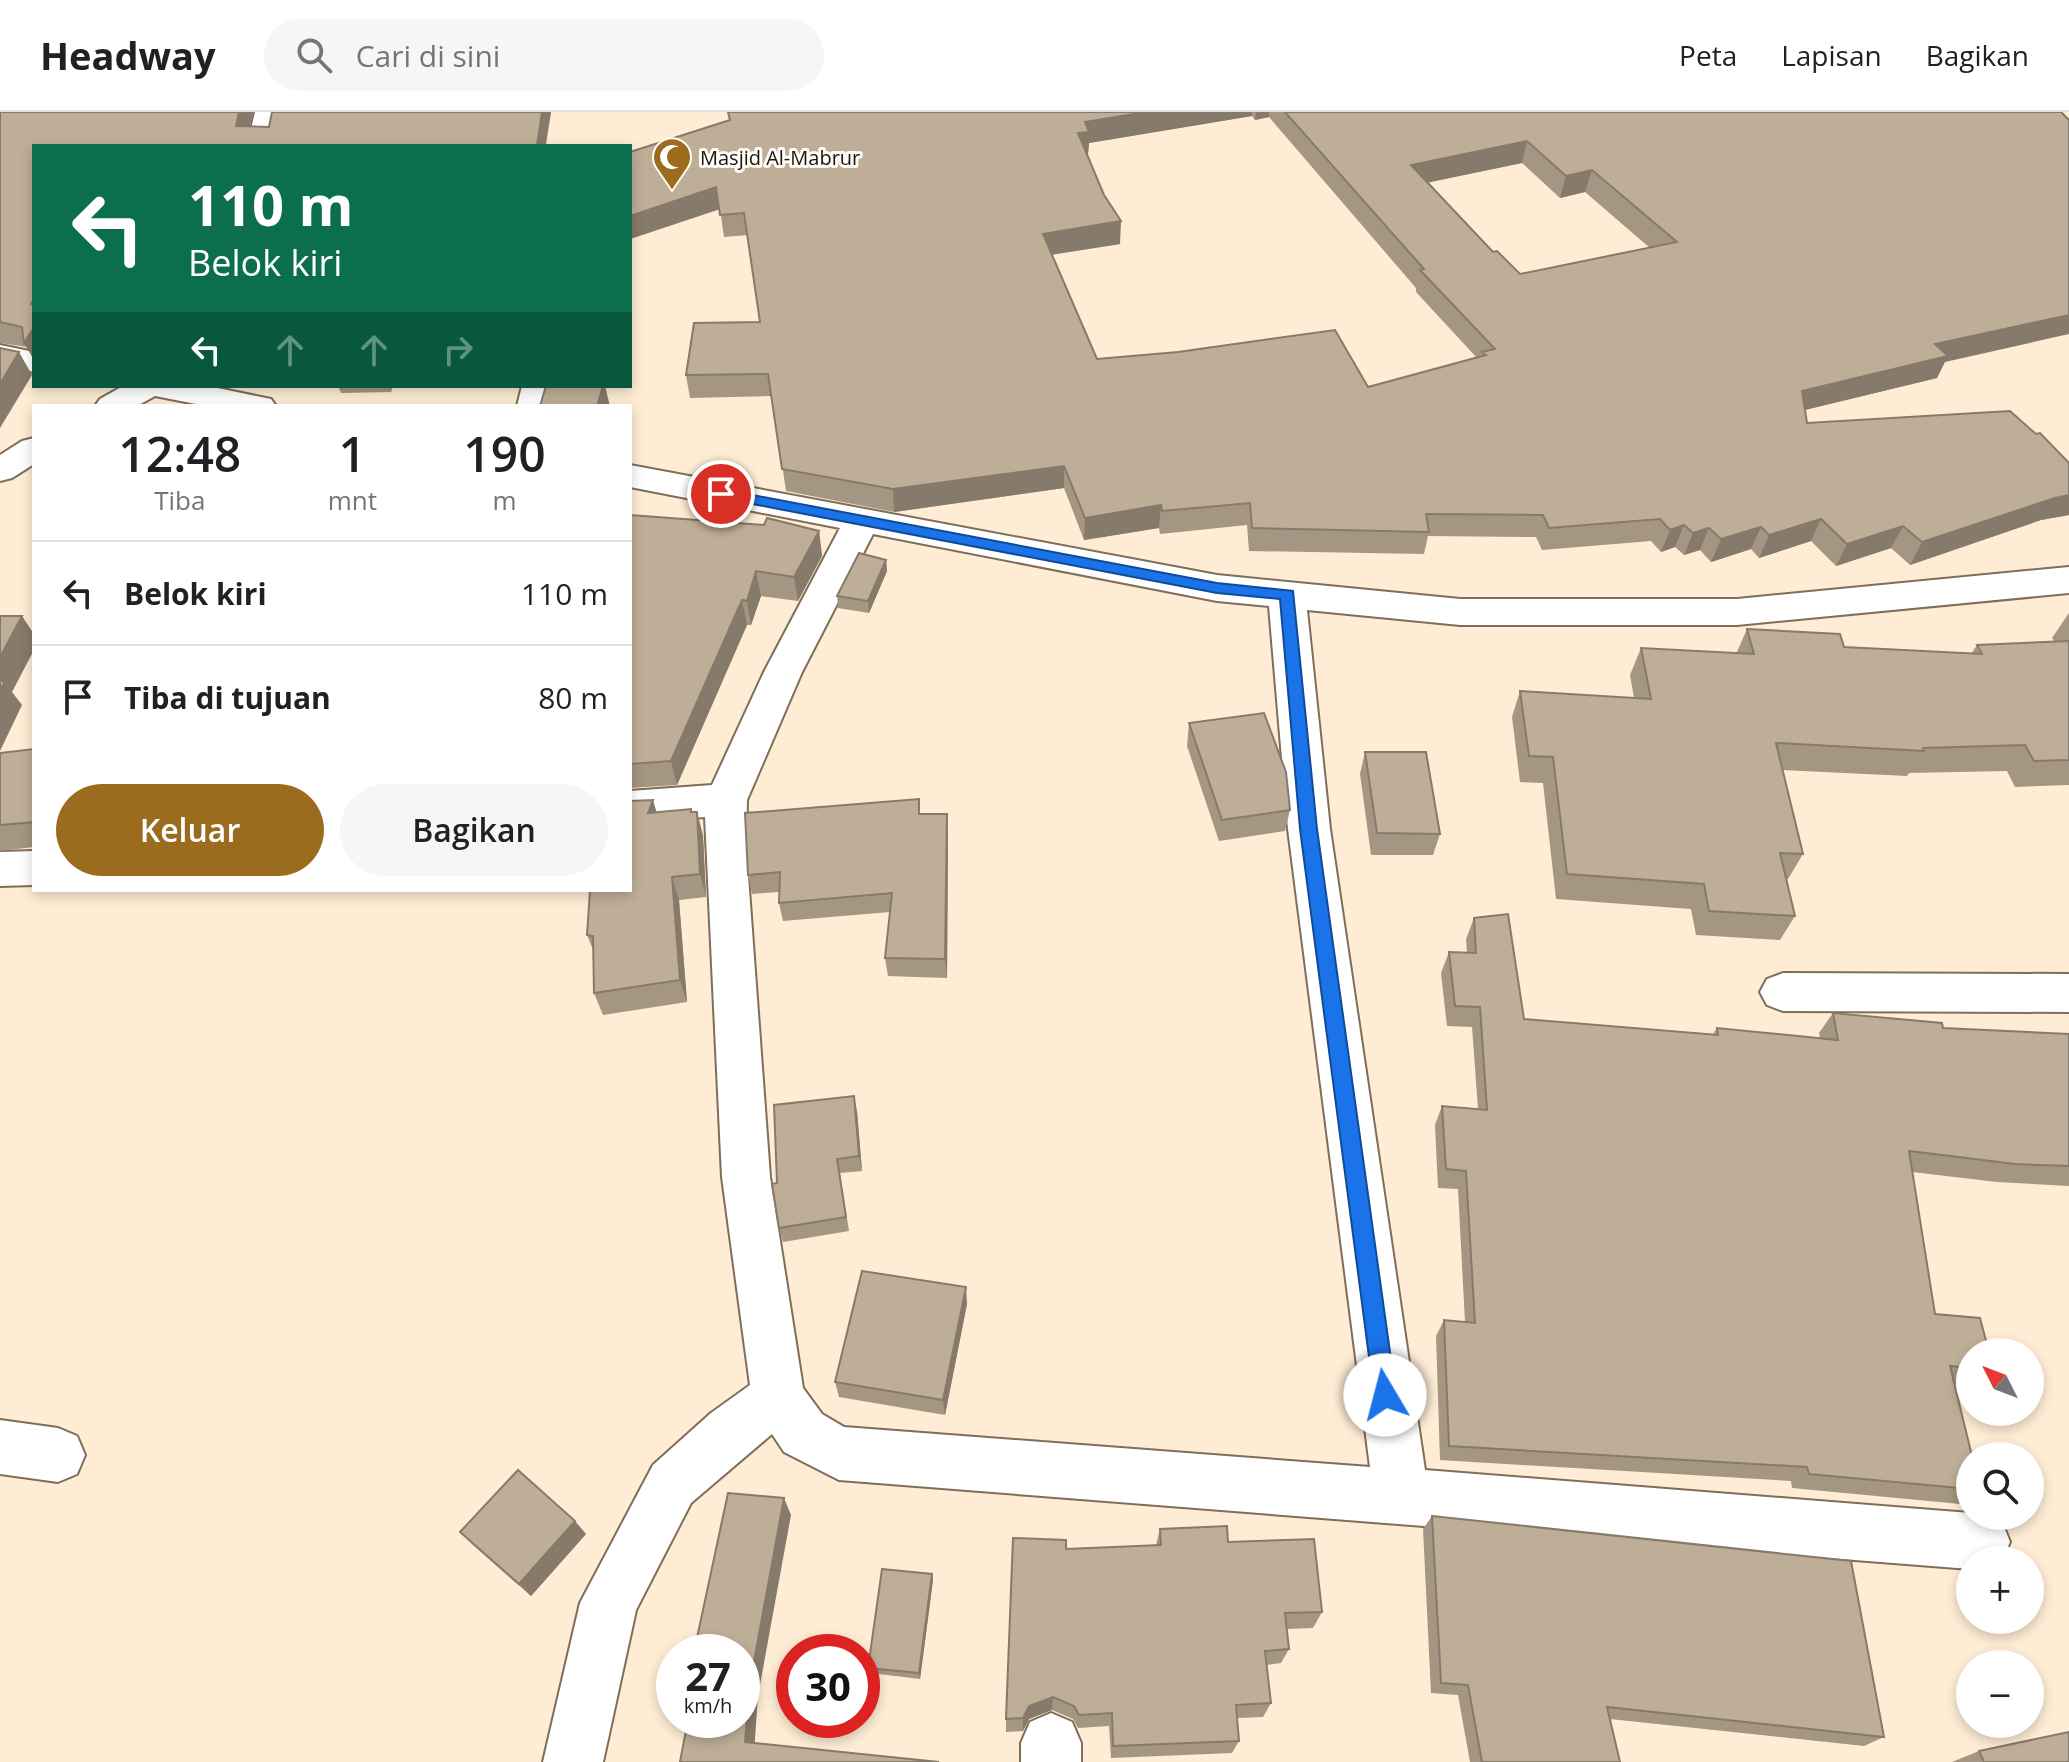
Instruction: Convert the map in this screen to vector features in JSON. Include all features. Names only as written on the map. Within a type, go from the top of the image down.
[{"type":"street","points":[[261,144],[269,112]]},
{"type":"street","points":[[0,355],[32,362]]},
{"type":"street","points":[[116,404],[144,388]]},
{"type":"street","points":[[165,388],[249,404]]},
{"type":"street","points":[[0,470],[32,450]]},
{"type":"street","points":[[632,483],[862,520],[1217,588],[1460,612],[1737,612],[2069,580]]},
{"type":"street","points":[[862,520],[783,672],[726,800],[725,848],[746,1177],[778,1397],[803,1433],[839,1453],[1982,1542]]},
{"type":"street","points":[[1287,595],[1309,829],[1401,1497]]},
{"type":"street","points":[[632,807],[726,800]]},
{"type":"street","points":[[0,869],[32,868]]},
{"type":"street","points":[[1783,992],[2069,993]]},
{"type":"street","points":[[573,1762],[609,1603],[672,1484],[730,1432],[778,1397]]},
{"type":"street","points":[[0,1447],[58,1455]]},
{"type":"building","points":[[0,112],[239,112],[236,126],[269,127],[272,112],[542,112],[537,144],[32,144],[32,330],[24,343],[22,327],[0,322]]},
{"type":"building","points":[[728,112],[1146,112],[1085,122],[1089,132],[1078,133],[1104,195],[1121,221],[1043,234],[1097,359],[1178,352],[1335,330],[1368,387],[1486,355],[1482,352],[1495,349],[1420,270],[1424,269],[1285,112],[2061,112],[2069,120],[2069,315],[1935,344],[1948,356],[1802,391],[1807,423],[2010,411],[2036,434],[2040,433],[2069,463],[2069,495],[1922,542],[1903,526],[1847,544],[1821,519],[1769,535],[1761,527],[1721,539],[1709,528],[1693,533],[1684,525],[1670,530],[1660,519],[1549,528],[1543,515],[1426,514],[1429,532],[1252,528],[1250,503],[1162,511],[1161,505],[1085,518],[1064,466],[893,489],[782,469],[768,374],[686,375],[694,323],[760,322],[744,213],[720,215],[716,187],[632,215],[632,151],[730,120]],"holes":[[[1527,141],[1566,176],[1592,170],[1677,242],[1520,274],[1497,251],[1493,252],[1411,165]]]},
{"type":"building","points":[[0,348],[19,352],[0,384]]},
{"type":"building","points":[[545,388],[602,388],[598,404],[541,404]]},
{"type":"building","points":[[632,515],[764,525],[767,518],[819,531],[794,577],[756,571],[747,601],[742,600],[671,761],[632,764]]},
{"type":"building","points":[[859,553],[886,560],[868,601],[837,596]]},
{"type":"building","points":[[0,616],[22,616],[0,657]]},
{"type":"building","points":[[1747,629],[1840,634],[1844,647],[1982,654],[1977,645],[2069,641],[2069,760],[2034,761],[2025,745],[1923,748],[1924,751],[1776,743],[1803,854],[1780,853],[1795,916],[1709,911],[1704,884],[1567,874],[1553,757],[1529,756],[1520,691],[1651,699],[1641,648],[1754,654]]},
{"type":"building","points":[[1264,713],[1286,772],[1290,810],[1222,820],[1189,723]]},
{"type":"building","points":[[32,749],[32,822],[0,825],[0,753]]},
{"type":"building","points":[[1365,752],[1426,752],[1440,834],[1377,833]]},
{"type":"building","points":[[919,799],[919,814],[947,814],[945,959],[885,958],[892,893],[779,903],[780,872],[748,875],[745,813]]},
{"type":"building","points":[[653,800],[648,813],[691,809],[691,812],[697,812],[700,874],[672,877],[680,980],[594,993],[593,936],[587,935],[590,892],[632,892],[632,801]]},
{"type":"building","points":[[1508,914],[1524,1019],[1718,1035],[1717,1028],[1838,1040],[1833,1013],[1942,1023],[1943,1028],[2069,1034],[2069,1166],[2015,1164],[1909,1151],[1935,1314],[1980,1318],[1985,1338],[1956,1338],[1956,1367],[1950,1366],[1956,1391],[1956,1426],[1965,1426],[1969,1442],[1956,1442],[1956,1488],[1809,1474],[1807,1467],[1449,1446],[1444,1320],[1475,1323],[1466,1171],[1446,1169],[1442,1106],[1487,1110],[1480,1007],[1455,1006],[1449,952],[1476,953],[1474,918]]},
{"type":"building","points":[[854,1096],[859,1156],[837,1159],[846,1217],[779,1228],[772,1184],[777,1183],[774,1105]]},
{"type":"building","points":[[862,1271],[966,1287],[943,1400],[835,1382]]},
{"type":"building","points":[[518,1470],[575,1521],[519,1584],[460,1532]]},
{"type":"building","points":[[728,1493],[784,1498],[759,1634],[698,1634]]},
{"type":"building","points":[[1432,1516],[1851,1561],[1884,1737],[1607,1707],[1620,1762],[1482,1762],[1468,1685],[1441,1683]]},
{"type":"building","points":[[1227,1526],[1228,1542],[1314,1539],[1322,1612],[1285,1613],[1289,1649],[1265,1651],[1271,1703],[1236,1705],[1239,1741],[1113,1746],[1112,1713],[1079,1715],[1074,1706],[1053,1697],[1029,1706],[1023,1718],[1006,1719],[1013,1538],[1066,1540],[1066,1549],[1161,1545],[1160,1529]]},
{"type":"building","points":[[882,1569],[932,1574],[919,1673],[880,1669],[880,1634],[873,1634]]},
{"type":"building","points":[[2069,1732],[2069,1762],[1984,1762],[1979,1751],[2044,1738]]},
{"type":"building","points":[[685,1738],[745,1738],[745,1742],[939,1762],[680,1762]]},
{"type":"place","name":"Masjid Al-Mabrur","points":[[672,191]]},
{"type":"route","points":[[721,494],[1217,588],[1287,595],[1309,829],[1385,1395]]}]
